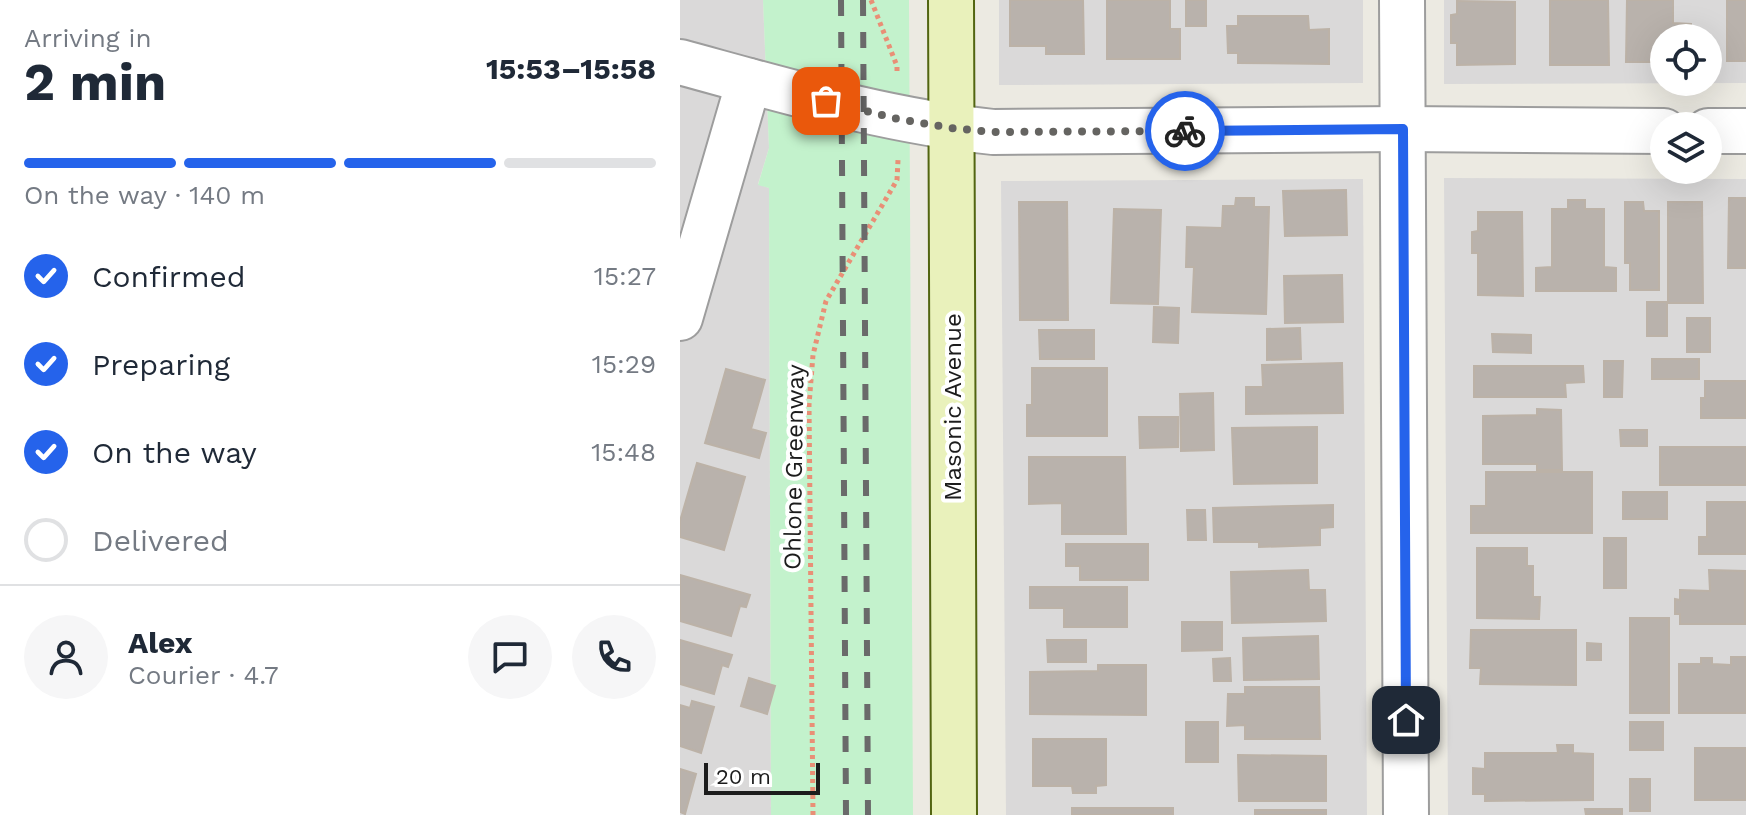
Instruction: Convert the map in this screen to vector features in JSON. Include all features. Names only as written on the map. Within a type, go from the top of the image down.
[{"type":"street","name":"Masonic Avenue","points":[[951,0],[954,815]]},
{"type":"street","points":[[1402,0],[1406,815]]},
{"type":"street","points":[[680,62],[898,119],[993,132],[1650,131]]},
{"type":"street","points":[[680,318],[749,81]]},
{"type":"street","points":[[1722,131],[1746,131]]},
{"type":"path","name":"Ohlone Greenway","points":[[813,815],[809,405],[813,355],[826,301],[897,180],[897,66],[871,0]]},
{"type":"shaded area","points":[[680,0],[763,0],[769,148],[758,184],[769,188],[771,815],[680,815]]},
{"type":"shaded area","points":[[999,0],[1363,0],[1363,83],[999,85]]},
{"type":"shaded area","points":[[1444,0],[1746,0],[1746,83],[1722,83],[1722,24],[1650,24],[1650,83],[1444,84]]},
{"type":"shaded area","points":[[1444,178],[1650,179],[1650,184],[1722,184],[1722,179],[1746,179],[1746,815],[1448,815]]},
{"type":"shaded area","points":[[1363,179],[1367,815],[1006,815],[1001,181]]},
{"type":"green space","points":[[763,0],[909,0],[913,815],[771,815],[769,188],[758,185],[769,148]]},
{"type":"building","points":[[1010,0],[1083,0],[1084,54],[1046,54],[1046,46],[1010,46]]},
{"type":"building","points":[[1107,0],[1170,0],[1170,29],[1180,29],[1180,59],[1107,59]]},
{"type":"building","points":[[1186,0],[1206,0],[1206,26],[1186,26]]},
{"type":"building","points":[[1550,0],[1608,0],[1609,65],[1550,65]]},
{"type":"building","points":[[1627,0],[1673,0],[1673,23],[1691,24],[1650,24],[1650,62],[1626,62]]},
{"type":"building","points":[[1727,0],[1746,0],[1746,61],[1727,61]]},
{"type":"building","points":[[1457,1],[1515,2],[1515,64],[1457,65],[1457,43],[1451,43],[1451,15],[1457,14]]},
{"type":"building","points":[[1238,16],[1308,16],[1309,30],[1329,29],[1329,64],[1238,63],[1238,53],[1228,53],[1227,26],[1238,26]]},
{"type":"building","points":[[1346,190],[1347,235],[1285,236],[1283,191]]},
{"type":"building","points":[[1236,198],[1254,198],[1254,207],[1269,207],[1266,314],[1192,312],[1194,267],[1186,267],[1187,227],[1222,228],[1223,206],[1235,206]]},
{"type":"building","points":[[1729,198],[1746,198],[1746,268],[1728,268]]},
{"type":"building","points":[[1568,200],[1585,200],[1585,209],[1604,209],[1604,267],[1616,268],[1616,291],[1536,291],[1536,268],[1552,267],[1552,209],[1568,209]]},
{"type":"building","points":[[1019,202],[1067,202],[1068,320],[1020,320]]},
{"type":"building","points":[[1625,202],[1643,202],[1644,211],[1659,211],[1659,290],[1630,290],[1630,263],[1625,263]]},
{"type":"building","points":[[1668,202],[1702,202],[1703,303],[1668,303]]},
{"type":"building","points":[[1114,209],[1161,210],[1158,304],[1111,303]]},
{"type":"building","points":[[1478,212],[1522,212],[1523,296],[1478,295],[1478,253],[1472,253],[1472,232],[1478,231]]},
{"type":"building","points":[[1342,275],[1343,322],[1285,323],[1284,276]]},
{"type":"building","points":[[1647,302],[1667,302],[1667,336],[1647,336]]},
{"type":"building","points":[[1154,307],[1179,308],[1178,343],[1153,342]]},
{"type":"building","points":[[1687,318],[1710,318],[1710,352],[1687,352]]},
{"type":"building","points":[[1300,328],[1301,359],[1267,360],[1267,329]]},
{"type":"building","points":[[1039,330],[1094,330],[1094,359],[1040,359]]},
{"type":"building","points":[[1492,334],[1531,335],[1531,353],[1493,352]]},
{"type":"building","points":[[1652,359],[1699,359],[1699,379],[1652,379]]},
{"type":"building","points":[[1604,361],[1623,361],[1622,397],[1604,397]]},
{"type":"building","points":[[1342,363],[1343,413],[1246,414],[1246,387],[1263,387],[1262,365]]},
{"type":"building","points":[[1474,366],[1583,366],[1584,382],[1565,383],[1566,397],[1474,397]]},
{"type":"building","points":[[1032,368],[1107,368],[1107,436],[1027,436],[1027,405],[1032,405]]},
{"type":"building","points":[[726,369],[765,380],[751,429],[766,433],[759,458],[705,443]]},
{"type":"building","points":[[1705,381],[1746,381],[1746,418],[1701,418]]},
{"type":"building","points":[[1213,393],[1214,450],[1181,451],[1180,394]]},
{"type":"building","points":[[1537,409],[1561,410],[1562,470],[1537,470],[1537,464],[1483,464],[1483,416],[1537,415]]},
{"type":"building","points":[[1139,417],[1178,417],[1178,447],[1140,448]]},
{"type":"building","points":[[1317,427],[1317,483],[1234,484],[1232,428]]},
{"type":"building","points":[[1620,430],[1647,430],[1647,446],[1621,446]]},
{"type":"building","points":[[1660,447],[1746,447],[1746,485],[1660,485]]},
{"type":"building","points":[[1029,457],[1125,457],[1126,534],[1062,534],[1062,503],[1029,504]]},
{"type":"building","points":[[697,463],[745,477],[724,550],[680,537],[680,521]]},
{"type":"building","points":[[1486,472],[1592,472],[1592,533],[1471,533],[1471,506],[1486,506]]},
{"type":"building","points":[[1623,492],[1667,492],[1667,519],[1623,519]]},
{"type":"building","points":[[1707,502],[1746,502],[1746,554],[1699,554],[1699,537],[1707,537]]},
{"type":"building","points":[[1333,505],[1333,527],[1320,528],[1320,545],[1259,547],[1259,542],[1214,542],[1213,508]]},
{"type":"building","points":[[1187,510],[1205,510],[1206,540],[1188,540]]},
{"type":"building","points":[[1604,538],[1626,538],[1626,588],[1604,588]]},
{"type":"building","points":[[1066,544],[1148,544],[1148,580],[1080,580],[1080,566],[1066,566]]},
{"type":"building","points":[[1477,548],[1527,548],[1527,566],[1533,566],[1533,597],[1540,597],[1539,619],[1477,618]]},
{"type":"building","points":[[1308,570],[1309,590],[1325,590],[1326,621],[1232,623],[1231,572]]},
{"type":"building","points":[[1709,570],[1745,571],[1745,624],[1680,624],[1680,614],[1675,614],[1675,599],[1680,600],[1680,590],[1710,591]]},
{"type":"building","points":[[680,575],[750,595],[746,607],[740,606],[731,636],[680,621]]},
{"type":"building","points":[[1030,587],[1127,587],[1127,627],[1064,627],[1064,608],[1030,608]]},
{"type":"building","points":[[1630,618],[1669,618],[1669,713],[1630,713]]},
{"type":"building","points":[[1182,622],[1222,622],[1222,650],[1182,651]]},
{"type":"building","points":[[1471,630],[1576,630],[1576,685],[1480,684],[1481,668],[1470,668]]},
{"type":"building","points":[[1318,636],[1319,679],[1244,680],[1243,638]]},
{"type":"building","points":[[680,640],[732,655],[728,667],[722,665],[714,694],[680,684]]},
{"type":"building","points":[[1047,640],[1086,640],[1086,662],[1048,662]]},
{"type":"building","points":[[1587,643],[1601,644],[1601,660],[1587,660]]},
{"type":"building","points":[[1731,657],[1746,657],[1746,713],[1679,713],[1679,664],[1701,664],[1701,658],[1712,658],[1712,664],[1731,665]]},
{"type":"building","points":[[1230,658],[1231,681],[1214,681],[1213,659]]},
{"type":"building","points":[[1098,665],[1146,665],[1146,715],[1030,714],[1030,672],[1098,671]]},
{"type":"building","points":[[749,678],[775,686],[767,714],[741,706]]},
{"type":"building","points":[[1245,687],[1319,687],[1320,739],[1245,739],[1245,725],[1227,726],[1228,694],[1245,694]]},
{"type":"building","points":[[692,701],[714,707],[701,753],[680,746],[680,705],[690,708]]},
{"type":"building","points":[[1186,722],[1218,722],[1218,762],[1186,762]]},
{"type":"building","points":[[1630,722],[1663,722],[1663,750],[1630,750]]},
{"type":"building","points":[[1033,739],[1106,739],[1106,785],[1096,786],[1096,793],[1073,793],[1072,786],[1033,786]]},
{"type":"building","points":[[1557,745],[1573,745],[1573,753],[1593,754],[1593,800],[1485,801],[1485,794],[1473,794],[1473,768],[1485,769],[1485,753],[1558,753]]},
{"type":"building","points":[[1695,748],[1746,748],[1746,800],[1695,800]]},
{"type":"building","points":[[1238,755],[1326,756],[1326,801],[1239,801]]},
{"type":"building","points":[[680,769],[696,774],[685,814],[680,812]]},
{"type":"building","points":[[1630,779],[1650,779],[1650,811],[1630,811]]},
{"type":"building","points":[[1072,808],[1173,808],[1173,815],[1072,815]]},
{"type":"building","points":[[1585,809],[1622,809],[1622,815],[1586,815]]},
{"type":"building","points":[[1255,810],[1326,810],[1326,815],[1255,815]]},
{"type":"railway","points":[[841,0],[846,815]]},
{"type":"railway","points":[[863,0],[868,815]]},
{"type":"way so far","points":[[826,101],[898,119],[993,132],[1185,131]]},
{"type":"route","points":[[1185,131],[1403,129],[1406,720]]}]
